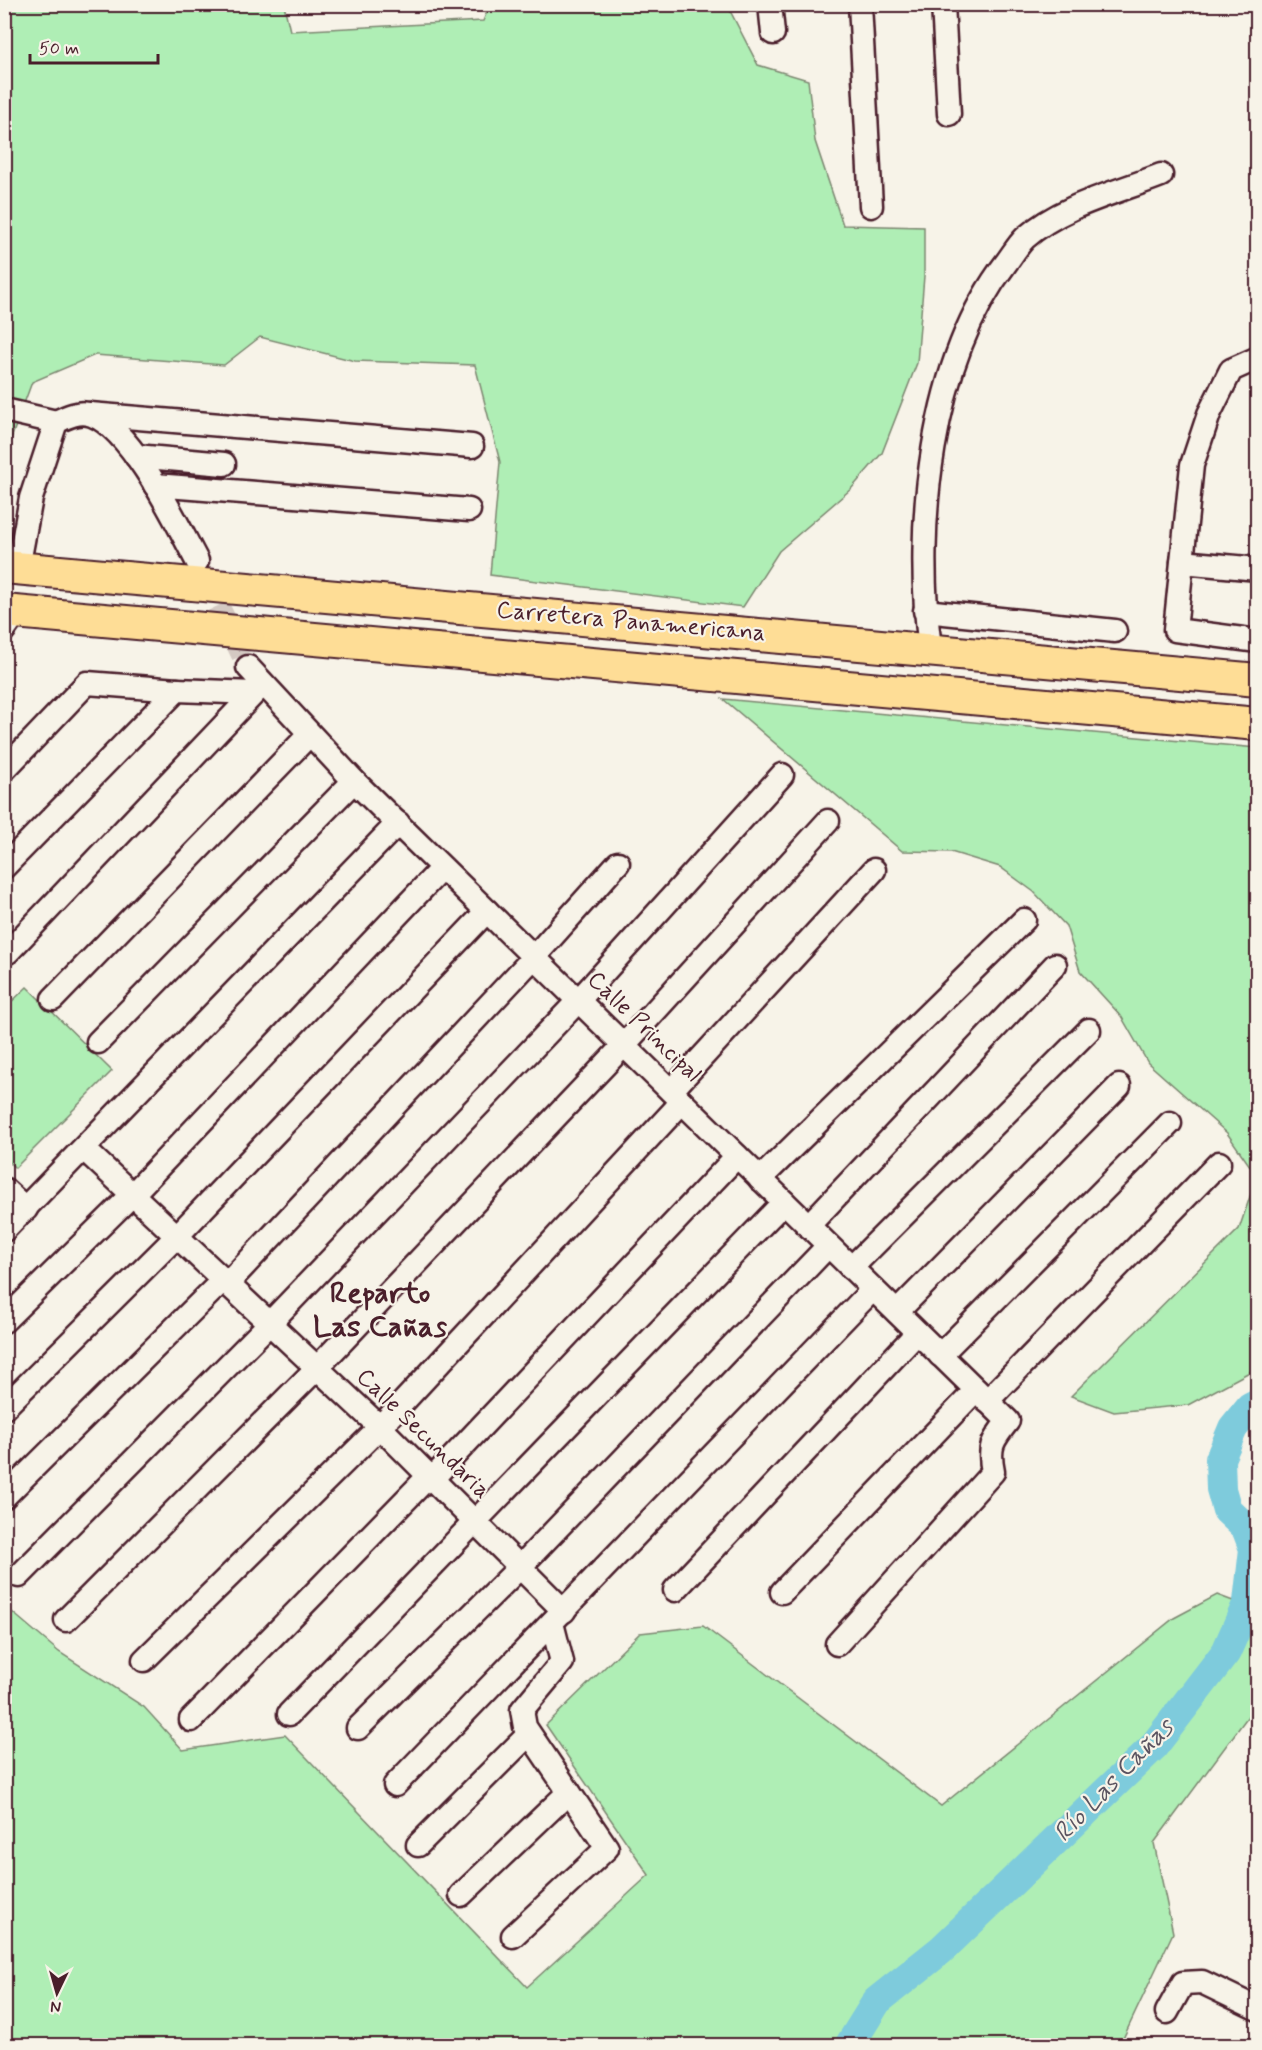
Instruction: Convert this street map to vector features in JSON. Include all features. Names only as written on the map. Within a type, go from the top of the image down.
[{"type":"highway","name":"Carretera Panamericana","points":[[11,567],[192,572],[808,637],[1257,680]]},
{"type":"highway","points":[[186,627],[192,572]]},
{"type":"highway","name":"Carretera Panamericana","points":[[8,618],[186,627],[1257,724]]},
{"type":"highway","points":[[806,683],[808,637]]},
{"type":"street","points":[[771,4],[773,33]]},
{"type":"street","points":[[860,4],[871,206]]},
{"type":"street","points":[[943,4],[949,114]]},
{"type":"street","points":[[930,648],[925,611],[923,566],[931,461],[949,380],[966,330],[990,284],[1025,238],[1060,213],[1161,175]]},
{"type":"street","points":[[1257,358],[1231,370],[1209,414],[1192,465],[1175,630],[1257,641]]},
{"type":"street","points":[[4,410],[56,422],[69,415],[90,414],[472,446]]},
{"type":"street","points":[[90,414],[107,425],[136,456],[155,485],[192,572]]},
{"type":"street","points":[[11,567],[56,422]]},
{"type":"street","points":[[136,456],[224,464]]},
{"type":"street","points":[[155,485],[469,510]]},
{"type":"street","points":[[1182,562],[1257,569]]},
{"type":"street","points":[[925,611],[1115,631]]},
{"type":"street","name":"Calle Principal","points":[[248,667],[259,688],[1008,1421],[992,1440],[990,1457],[993,1472],[837,1644]]},
{"type":"street","points":[[4,770],[87,683],[177,690],[259,688]]},
{"type":"street","points":[[8,952],[259,688]]},
{"type":"street","points":[[4,867],[177,690]]},
{"type":"street","points":[[53,999],[309,735]]},
{"type":"street","points":[[19,1576],[269,1324],[578,1001],[782,775]]},
{"type":"street","points":[[98,1042],[354,781]]},
{"type":"street","points":[[66,1620],[316,1369],[624,1045],[828,820]]},
{"type":"street","points":[[4,1230],[85,1150],[398,824]]},
{"type":"street","points":[[4,1497],[225,1282],[534,957],[618,863]]},
{"type":"street","points":[[4,1321],[132,1195],[442,868]]},
{"type":"street","points":[[144,1660],[380,1427],[676,1096],[874,870]]},
{"type":"street","points":[[4,1408],[177,1236],[487,911]]},
{"type":"street","points":[[760,1179],[1024,920]]},
{"type":"street","points":[[808,1226],[1055,965]]},
{"type":"street","points":[[851,1268],[1089,1030]]},
{"type":"street","points":[[897,1312],[1119,1086]]},
{"type":"street","points":[[940,1354],[1170,1123]]},
{"type":"street","name":"Calle Secundaria","points":[[85,1150],[380,1427],[520,1567],[558,1617]]},
{"type":"street","points":[[191,1720],[430,1478],[737,1156]]},
{"type":"street","points":[[782,1592],[1219,1163]]},
{"type":"street","points":[[4,1189],[26,1209]]},
{"type":"street","points":[[289,1714],[784,1202]]},
{"type":"street","points":[[358,1728],[520,1567],[828,1245]]},
{"type":"street","points":[[395,1785],[873,1289]]},
{"type":"street","points":[[675,1590],[917,1333]]},
{"type":"street","points":[[513,1936],[607,1848],[525,1727],[522,1710],[562,1662],[558,1617]]},
{"type":"street","points":[[418,1845],[530,1734]]},
{"type":"street","points":[[461,1895],[569,1792]]},
{"type":"street","points":[[1167,2012],[1183,1983],[1202,1982],[1257,2009]]},
{"type":"green space","points":[[5,5],[284,5],[290,31],[483,21],[490,5],[727,5],[758,65],[808,80],[815,141],[843,225],[924,227],[924,276],[917,363],[882,453],[851,489],[779,551],[743,607],[490,575],[500,462],[475,365],[355,361],[260,337],[224,365],[95,355],[32,382],[5,455]]},
{"type":"green space","points":[[723,699],[1257,748],[1257,1176],[1227,1133],[1148,1063],[1121,1016],[1080,971],[1066,926],[1034,892],[1000,867],[951,852],[902,851]]},
{"type":"green space","points":[[27,987],[112,1071],[15,1168],[5,1158],[4,1009]]},
{"type":"green space","points":[[1257,1176],[1257,1368],[1188,1405],[1114,1412],[1071,1396],[1239,1229]]},
{"type":"green space","points":[[1217,1595],[1257,1610],[1257,1704],[1154,1843],[1173,1933],[1120,2045],[5,2045],[5,1606],[59,1652],[144,1707],[183,1750],[285,1735],[527,1987],[649,1875],[546,1725],[640,1633],[703,1626],[941,1806],[1174,1618]]},
{"type":"waterway","name":"Río Las Cañas","points":[[849,2046],[877,2001],[941,1950],[1153,1747],[1226,1652],[1248,1602],[1254,1549],[1246,1528],[1227,1510],[1221,1489],[1220,1459],[1233,1428],[1250,1407],[1258,1403]]},
{"type":"tunnel","points":[[204,576],[248,667]]},
{"type":"district","name":"Reparto Las Cañas","points":[[380,1310]]}]
